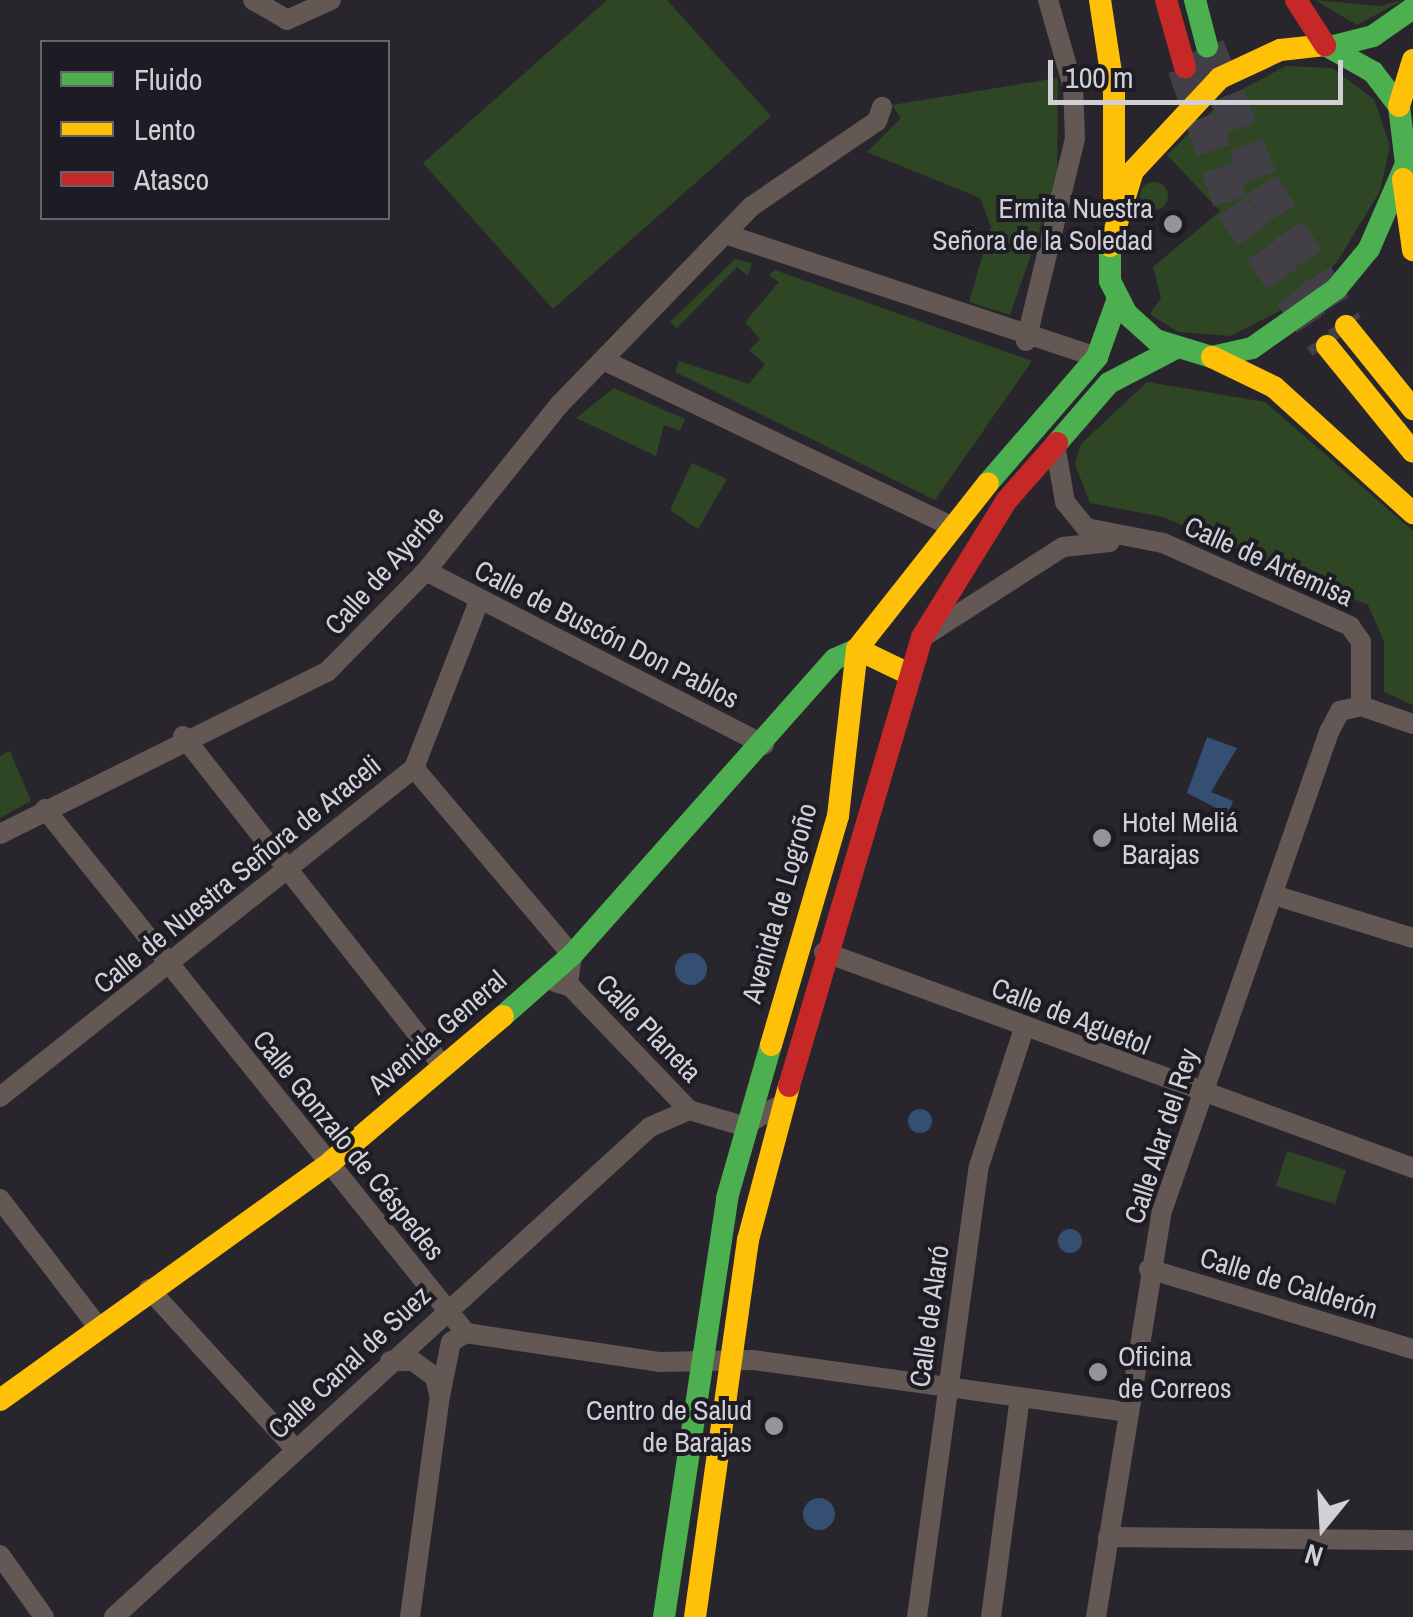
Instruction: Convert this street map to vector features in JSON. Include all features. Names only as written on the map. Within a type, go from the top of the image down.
[{"type":"main road","points":[[1100,0],[1114,93],[1114,212],[1108,265],[1117,300],[1174,349],[1212,356],[1274,387],[1413,513]]},
{"type":"main road","points":[[1166,0],[1185,67]]},
{"type":"main road","points":[[1196,0],[1208,46]]},
{"type":"main road","points":[[1296,0],[1330,45],[1372,72],[1399,106]]},
{"type":"main road","points":[[1114,212],[1140,162],[1196,96],[1280,50],[1374,36],[1413,8]]},
{"type":"main road","points":[[1413,60],[1399,106],[1403,179],[1413,250]]},
{"type":"main road","points":[[1212,356],[1278,336],[1336,289],[1403,179]]},
{"type":"main road","name":"Avenida de Logroño","points":[[664,1617],[696,1365],[743,1126],[838,816],[846,710],[858,649],[951,526],[1096,358],[1117,300]]},
{"type":"main road","points":[[1346,326],[1413,408]]},
{"type":"main road","points":[[1327,346],[1413,452]]},
{"type":"main road","name":"Avenida de Logroño","points":[[695,1617],[725,1362],[782,1104],[908,674],[922,637],[983,534],[1055,446],[1109,383],[1174,349]]},
{"type":"main road","points":[[858,649],[908,674]]},
{"type":"main road","name":"Avenida General","points":[[0,1400],[149,1289],[332,1161],[444,1068],[572,954],[764,745],[836,659],[858,649]]},
{"type":"main road","points":[[846,710],[889,738]]},
{"type":"street","points":[[252,2],[287,20],[331,0]]},
{"type":"street","points":[[1026,341],[1075,138],[1074,87],[1048,0]]},
{"type":"street","name":"Calle de Ayerbe","points":[[0,834],[183,736],[314,682],[426,571],[603,360],[775,186],[877,122],[882,107]]},
{"type":"street","points":[[728,234],[1026,341],[1096,358]]},
{"type":"street","points":[[603,360],[951,526]]},
{"type":"street","name":"Calle de Artemisa","points":[[1055,446],[1073,517],[1146,539],[1350,626],[1361,642],[1361,706]]},
{"type":"street","name":"Calle de Artemisa","points":[[922,637],[1074,542],[1146,539]]},
{"type":"street","name":"Calle de Buscón Don Pablos","points":[[426,571],[764,745]]},
{"type":"street","name":"Calle de Nuestra Señora de Araceli","points":[[0,1096],[168,968],[414,768],[479,600]]},
{"type":"street","points":[[1361,706],[1413,724]]},
{"type":"street","name":"Calle Alar del Rey","points":[[1096,1617],[1149,1269],[1329,732],[1340,711],[1361,706]]},
{"type":"street","points":[[183,736],[444,1068]]},
{"type":"street","points":[[414,768],[572,954]]},
{"type":"street","name":"Calle Gonzalo de Céspedes","points":[[45,809],[168,968],[332,1161],[466,1333]]},
{"type":"street","points":[[1274,895],[1413,938]]},
{"type":"street","name":"Calle de Aguetol","points":[[824,952],[1204,1096],[1413,1168]]},
{"type":"street","name":"Calle Planeta","points":[[568,984],[572,954]]},
{"type":"street","name":"Calle Planeta","points":[[533,990],[568,984]]},
{"type":"street","name":"Calle Planeta","points":[[568,984],[689,1110]]},
{"type":"street","name":"Calle de Alaró","points":[[918,1617],[946,1387],[979,1166],[1024,1028]]},
{"type":"street","points":[[689,1110],[743,1126],[782,1104]]},
{"type":"street","name":"Calle Canal de Suez","points":[[114,1617],[134,1609],[295,1449],[650,1127],[689,1110]]},
{"type":"street","points":[[0,1199],[98,1328]]},
{"type":"street","name":"Calle de Calderón","points":[[1149,1269],[1413,1349]]},
{"type":"street","points":[[149,1289],[295,1449]]},
{"type":"street","points":[[410,1617],[440,1396],[451,1342],[466,1333],[696,1365],[725,1362],[1126,1412]]},
{"type":"street","points":[[390,1361],[413,1361],[434,1377],[440,1396]]},
{"type":"street","points":[[992,1617],[1020,1398]]},
{"type":"street","points":[[1108,1538],[1413,1540]]},
{"type":"street","points":[[0,1554],[44,1617]]},
{"type":"green space","points":[[607,0],[667,0],[771,116],[553,309],[423,163]]},
{"type":"green space","points":[[1315,0],[1380,6],[1403,0],[1357,25]]},
{"type":"green space","points":[[1286,66],[1332,68],[1374,99],[1390,146],[1380,191],[1337,262],[1287,307],[1230,336],[1178,332],[1150,314],[1161,298],[1153,267],[1220,211],[1167,155],[1224,99]]},
{"type":"green space","points":[[1058,78],[1057,180],[1010,315],[969,302],[991,227],[980,198],[867,152],[901,118],[892,105]]},
{"type":"green space","points":[[1154,182],[1164,186],[1168,196],[1164,206],[1154,210],[1144,206],[1140,196],[1144,186]]},
{"type":"green space","points":[[735,259],[752,263],[748,276],[737,267],[677,328],[670,322]]},
{"type":"green space","points":[[775,270],[1032,361],[935,500],[675,372],[679,361],[749,384],[765,364],[749,350],[760,339],[745,322],[779,282],[769,275]]},
{"type":"green space","points":[[1147,382],[1265,402],[1413,531],[1413,705],[1384,692],[1384,641],[1368,605],[1163,517],[1090,503],[1075,464],[1081,444]]},
{"type":"green space","points":[[614,388],[685,419],[680,431],[664,425],[656,456],[576,418]]},
{"type":"green space","points":[[692,463],[727,479],[698,529],[670,510]]},
{"type":"green space","points":[[10,751],[31,801],[0,818],[0,756]]},
{"type":"green space","points":[[1287,1151],[1346,1170],[1335,1204],[1276,1186]]},
{"type":"water","points":[[1207,737],[1237,748],[1211,792],[1233,801],[1228,814],[1187,793]]},
{"type":"water","points":[[691,953],[702,958],[707,969],[702,980],[691,985],[680,980],[675,969],[680,958]]},
{"type":"water","points":[[920,1109],[929,1112],[929,1130],[920,1133],[911,1130],[908,1121],[911,1112]]},
{"type":"water","points":[[1065,1229],[1075,1229],[1082,1241],[1075,1253],[1065,1253],[1058,1246],[1058,1236]]},
{"type":"water","points":[[819,1498],[830,1503],[835,1514],[830,1525],[819,1530],[808,1525],[803,1514],[808,1503]]},
{"type":"tunnel","points":[[1207,46],[1262,184],[1346,326]]},
{"type":"tunnel","points":[[1185,67],[1232,206],[1327,346]]},
{"type":"traffic: fast","points":[[1195,0],[1207,46]]},
{"type":"traffic: fast","points":[[1334,46],[1373,36],[1413,8]]},
{"type":"traffic: fast","points":[[1110,246],[1110,281],[1127,314],[1156,340],[1212,357],[1252,348],[1336,289],[1369,249],[1406,164],[1399,106],[1373,72],[1325,45]]},
{"type":"traffic: fast","points":[[988,483],[1097,357],[1117,301]]},
{"type":"traffic: fast","points":[[1057,443],[1109,383],[1174,349]]},
{"type":"traffic: fast","points":[[503,1016],[572,955],[835,659],[857,649]]},
{"type":"traffic: fast","points":[[664,1617],[727,1198],[771,1045]]},
{"type":"traffic: slow","points":[[1100,0],[1114,93],[1114,212]]},
{"type":"traffic: slow","points":[[1110,246],[1133,171],[1220,78],[1280,50],[1325,45]]},
{"type":"traffic: slow","points":[[1399,106],[1413,60]]},
{"type":"traffic: slow","points":[[1403,179],[1413,250]]},
{"type":"traffic: slow","points":[[1346,326],[1413,409]]},
{"type":"traffic: slow","points":[[1327,346],[1413,452]]},
{"type":"traffic: slow","points":[[1212,357],[1274,387],[1413,513]]},
{"type":"traffic: slow","points":[[771,1045],[838,816],[857,649],[988,483]]},
{"type":"traffic: slow","points":[[857,649],[909,674]]},
{"type":"traffic: slow","points":[[0,1400],[332,1161],[503,1016]]},
{"type":"traffic: slow","points":[[695,1617],[748,1240],[789,1086]]},
{"type":"traffic: jam","points":[[1166,0],[1185,67]]},
{"type":"traffic: jam","points":[[1296,0],[1325,45]]},
{"type":"traffic: jam","points":[[789,1086],[922,637],[1007,500],[1057,443]]},
{"type":"place","name":"Ermita Nuestra Señora de la Soledad","points":[[1173,224]]},
{"type":"place","name":"Hotel Meliá Barajas","points":[[1102,838]]},
{"type":"place","name":"Oficina de Correos","points":[[1098,1372]]},
{"type":"place","name":"Centro de Salud de Barajas","points":[[774,1426]]}]
